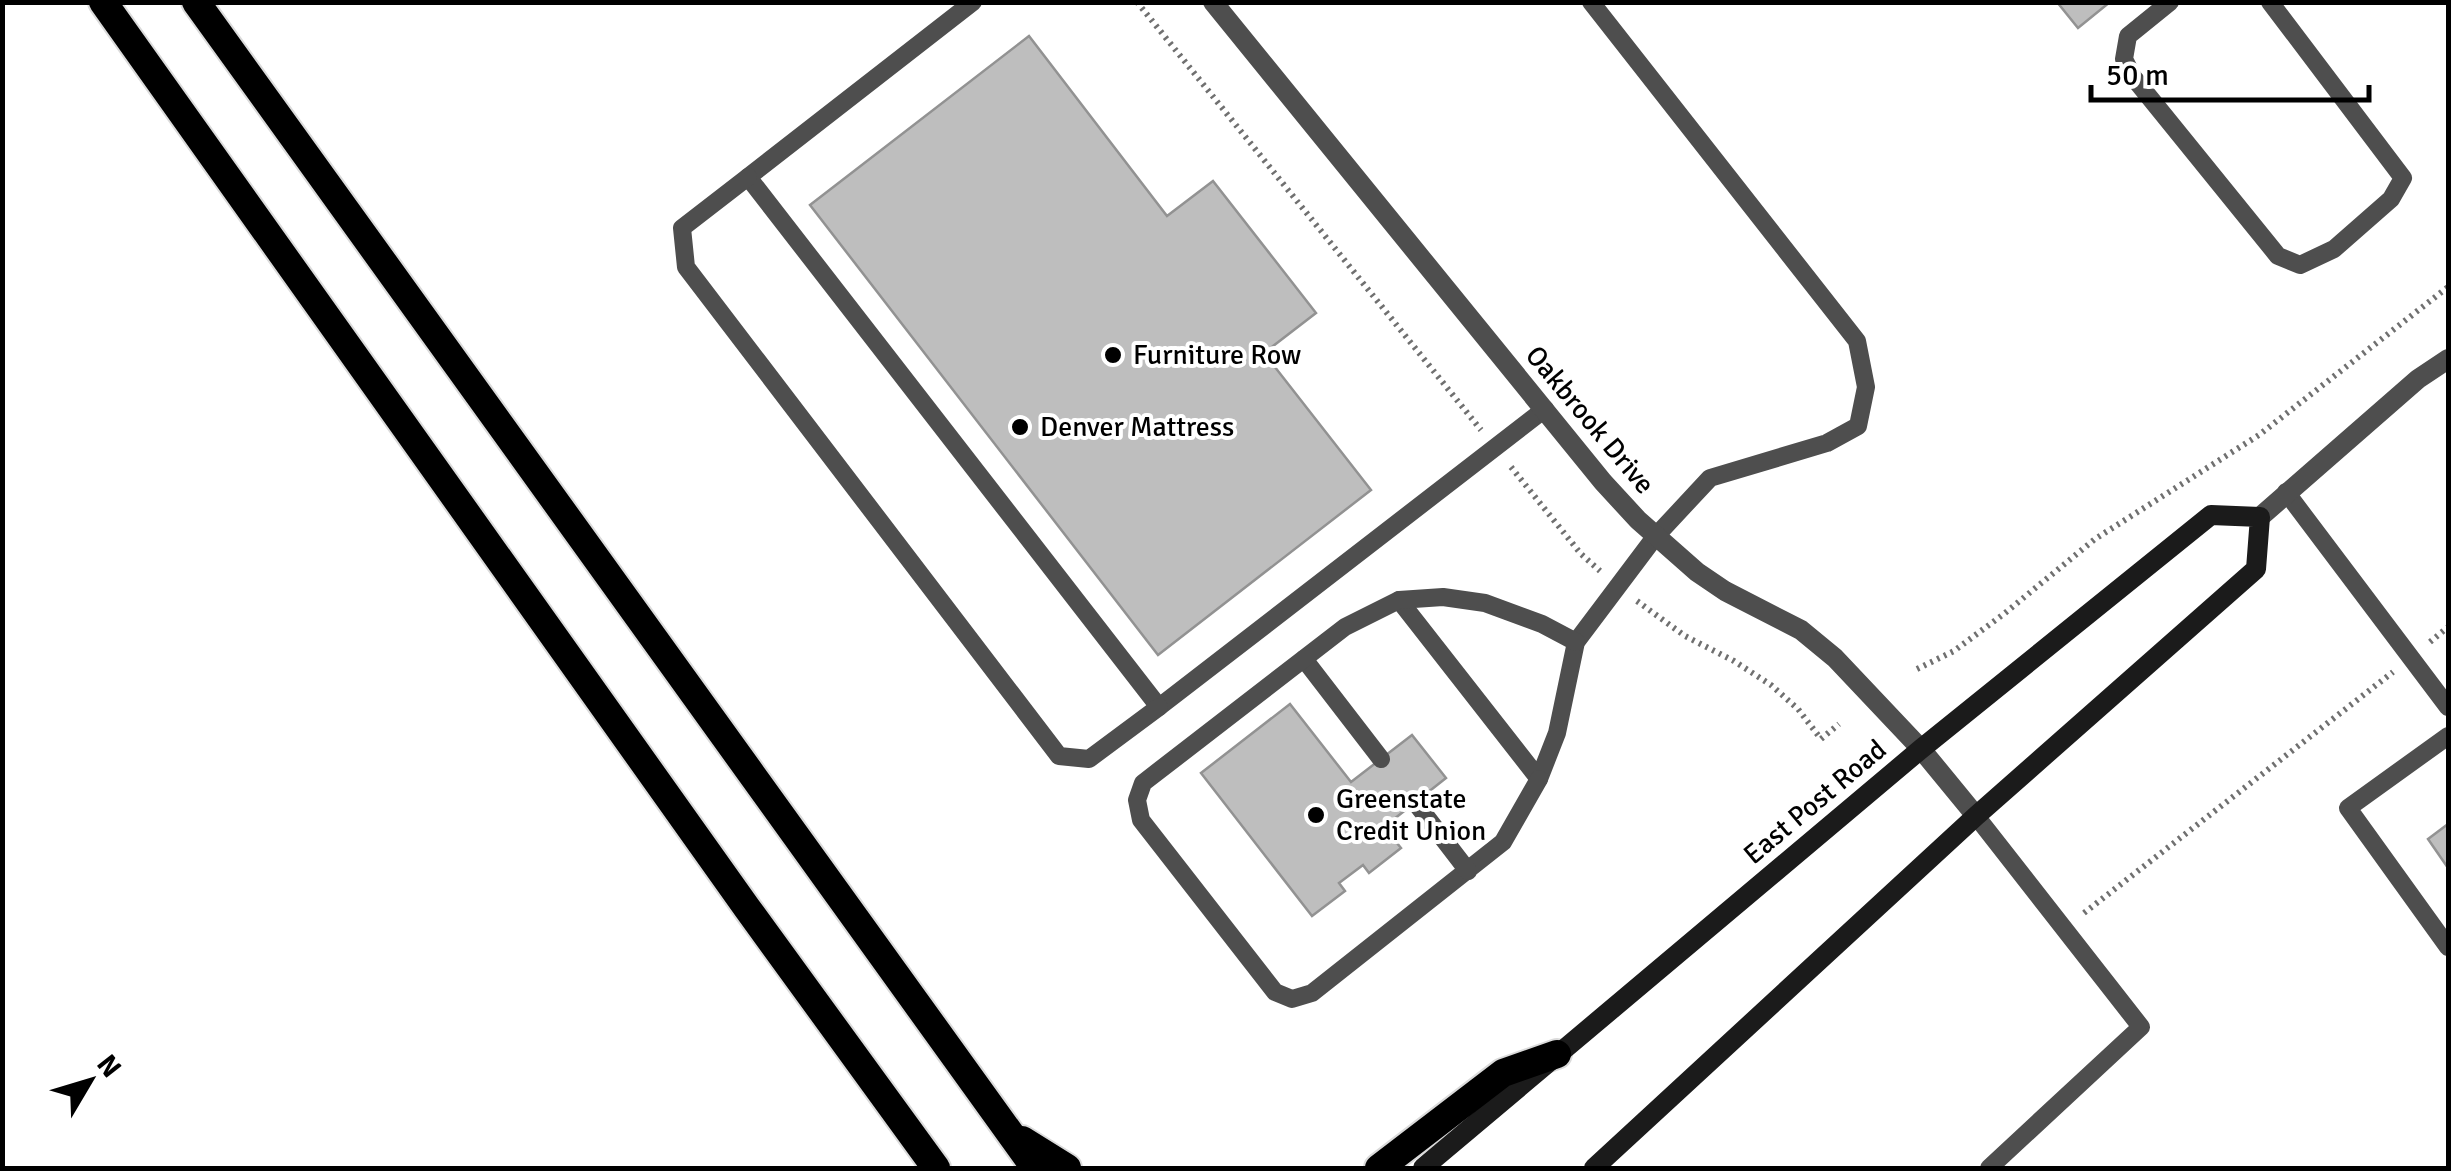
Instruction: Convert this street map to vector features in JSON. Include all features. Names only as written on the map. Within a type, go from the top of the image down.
[{"type":"highway","points":[[104,2],[936,1168]]},
{"type":"highway","points":[[196,2],[1035,1168]]},
{"type":"highway","points":[[1379,1168],[1503,1073],[1557,1054]]},
{"type":"highway","points":[[1005,1129],[1067,1168]]},
{"type":"main road","name":"East Post Road","points":[[1422,1168],[1920,750],[2212,515],[2260,516]]},
{"type":"main road","points":[[1594,1168],[1976,816],[2256,569],[2260,516]]},
{"type":"street","name":"Oakbrook Drive","points":[[1213,2],[1603,482],[1655,537],[1697,572],[1801,630],[1836,658],[1976,816]]},
{"type":"street","points":[[2260,516],[2418,379],[2448,359]]},
{"type":"lane","points":[[973,2],[682,228],[686,267],[1059,756],[1089,759],[1545,408]]},
{"type":"lane","points":[[1576,642],[1542,624],[1485,603],[1443,598],[1400,600],[1345,626],[1143,783],[1137,800],[1142,820],[1275,992],[1292,999],[1312,993],[1503,842],[1539,779],[1557,732],[1576,642],[1655,537],[1710,478],[1827,443],[1858,426],[1866,387],[1857,341],[1592,2]]},
{"type":"lane","points":[[2170,2],[2128,36],[2124,59],[2133,77],[2278,256],[2300,264],[2334,249],[2391,199],[2403,178],[2270,2]]},
{"type":"lane","points":[[748,177],[1159,707]]},
{"type":"lane","points":[[2286,492],[2448,706]]},
{"type":"lane","points":[[1400,600],[1539,779]]},
{"type":"lane","points":[[1304,659],[1381,759]]},
{"type":"lane","points":[[2448,736],[2348,808],[2448,947]]},
{"type":"lane","points":[[1415,802],[1468,871]]},
{"type":"lane","points":[[1976,816],[2141,1027],[1989,1168]]},
{"type":"path","points":[[1137,2],[1580,554],[1685,636],[1734,661],[1771,686],[1798,709],[1821,739],[1838,724]]},
{"type":"path","points":[[1917,669],[1954,651],[2095,539],[2260,435],[2448,288]]},
{"type":"path","points":[[2063,929],[2448,627]]},
{"type":"building","points":[[2057,2],[2110,2],[2078,28]]},
{"type":"building","points":[[1029,36],[1167,216],[1213,181],[1316,313],[1264,353],[1371,490],[1158,655],[810,205]]},
{"type":"building","name":"Greenstate Credit Union","points":[[1290,704],[1351,782],[1412,735],[1446,778],[1384,827],[1401,848],[1369,873],[1363,865],[1339,883],[1345,891],[1312,916],[1201,773]]},
{"type":"building","points":[[2448,824],[2448,868],[2428,839]]},
{"type":"place","name":"Furniture Row","points":[[1113,355]]},
{"type":"place","name":"Denver Mattress","points":[[1020,427]]},
{"type":"place","name":"Greenstate Credit Union","points":[[1316,815]]}]
